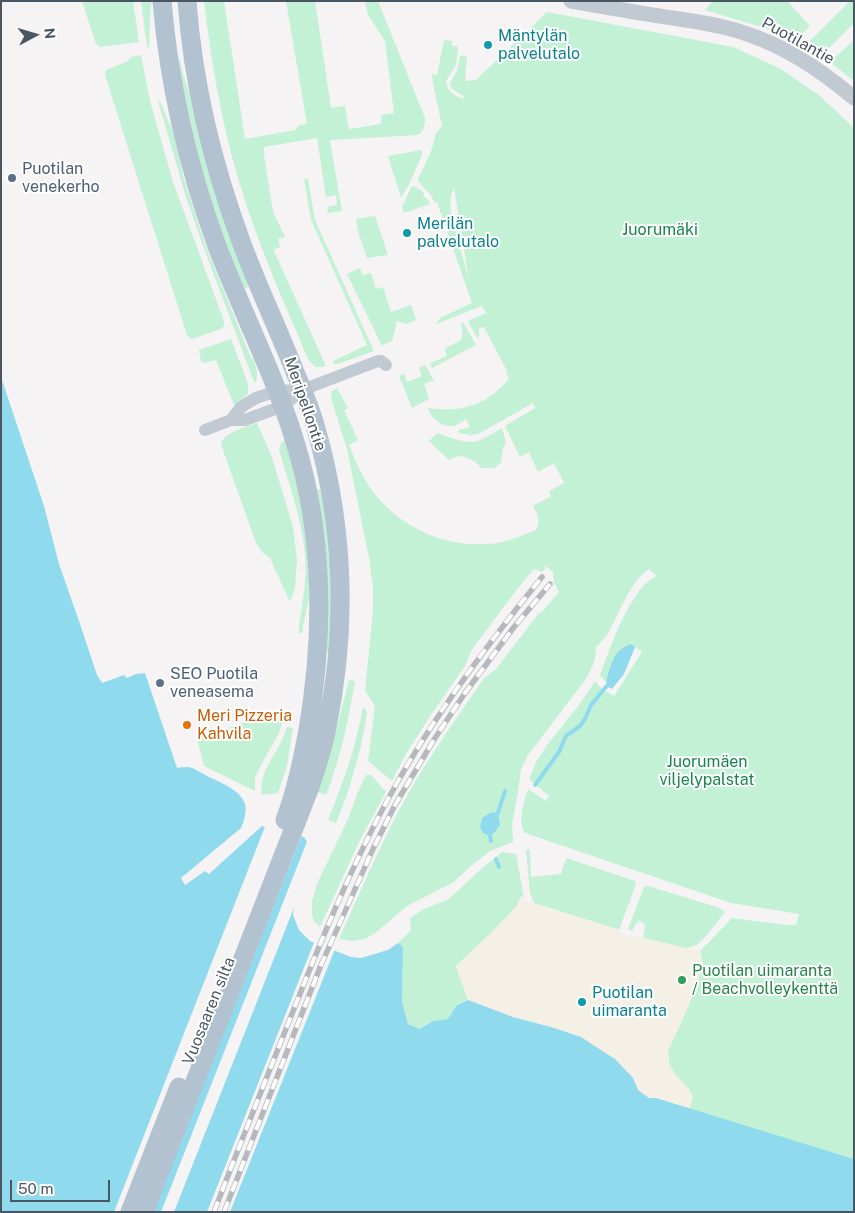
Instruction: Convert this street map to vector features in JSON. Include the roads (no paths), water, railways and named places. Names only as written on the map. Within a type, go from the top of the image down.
[{"type":"main road","name":"Meripellontie","points":[[162,1],[173,85],[195,177],[217,246],[280,398],[301,461],[308,491],[318,570],[319,614],[311,710],[294,813]]},
{"type":"main road","name":"Meripellontie","points":[[187,1],[196,77],[225,195],[242,244],[316,429],[331,488],[336,521],[341,609],[337,663],[327,727],[310,787],[294,813]]},
{"type":"main road","name":"Vuosaaren silta","points":[[130,1212],[294,813]]},
{"type":"main road","name":"Vuosaaren silta","points":[[144,1212],[294,813]]},
{"type":"street","name":"Puotilantie","points":[[571,1],[696,22],[747,34],[804,60],[854,98]]},
{"type":"street","points":[[205,430],[231,420],[245,420],[280,398],[382,363]]},
{"type":"water","points":[[1,377],[44,506],[59,564],[97,675],[102,683],[124,675],[127,678],[145,673],[177,768],[192,768],[223,784],[239,795],[245,804],[241,828],[181,878],[185,885],[205,871],[209,874],[262,826],[304,837],[307,842],[293,915],[299,930],[310,941],[351,957],[361,958],[388,950],[398,943],[403,947],[402,1002],[408,1024],[420,1029],[433,1021],[448,1019],[456,1006],[468,1000],[513,1017],[581,1037],[615,1059],[633,1078],[638,1090],[649,1098],[656,1098],[854,1159],[854,1212],[1,1212]]},
{"type":"water","points":[[631,644],[635,647],[624,674],[612,689],[607,686],[606,682],[611,664],[620,650]]},
{"type":"water","points":[[494,812],[498,813],[500,825],[490,836],[483,833],[480,827],[482,818]]},
{"type":"waterway","points":[[535,785],[559,752],[566,736],[580,726],[591,705],[607,686]]},
{"type":"waterway","points":[[498,813],[505,791]]},
{"type":"waterway","points":[[490,836],[491,841]]},
{"type":"waterway","points":[[496,859],[499,867]]},
{"type":"railway","points":[[214,1212],[318,948],[372,830],[404,771],[440,713],[479,658],[542,577]]},
{"type":"railway","points":[[224,1212],[321,965],[395,805],[435,738],[465,693],[514,627],[550,584]]},
{"type":"place","name":"Mäntylän palvelutalo","points":[[488,45]]},
{"type":"place","name":"Puotilan venekerho","points":[[12,178]]},
{"type":"place","name":"Merilän palvelutalo","points":[[407,233]]},
{"type":"place","name":"SEO Puotila veneasema","points":[[160,683]]},
{"type":"place","name":"Meri Pizzeria Kahvila","points":[[187,725]]},
{"type":"place","name":"Puotilan uimaranta / Beachvolleykenttä","points":[[682,980]]},
{"type":"place","name":"Puotilan uimaranta","points":[[582,1002]]},
{"type":"park label","name":"Juorumäki","points":[[660,230]]},
{"type":"park label","name":"Juorumäen viljelypalstat","points":[[707,771]]}]
